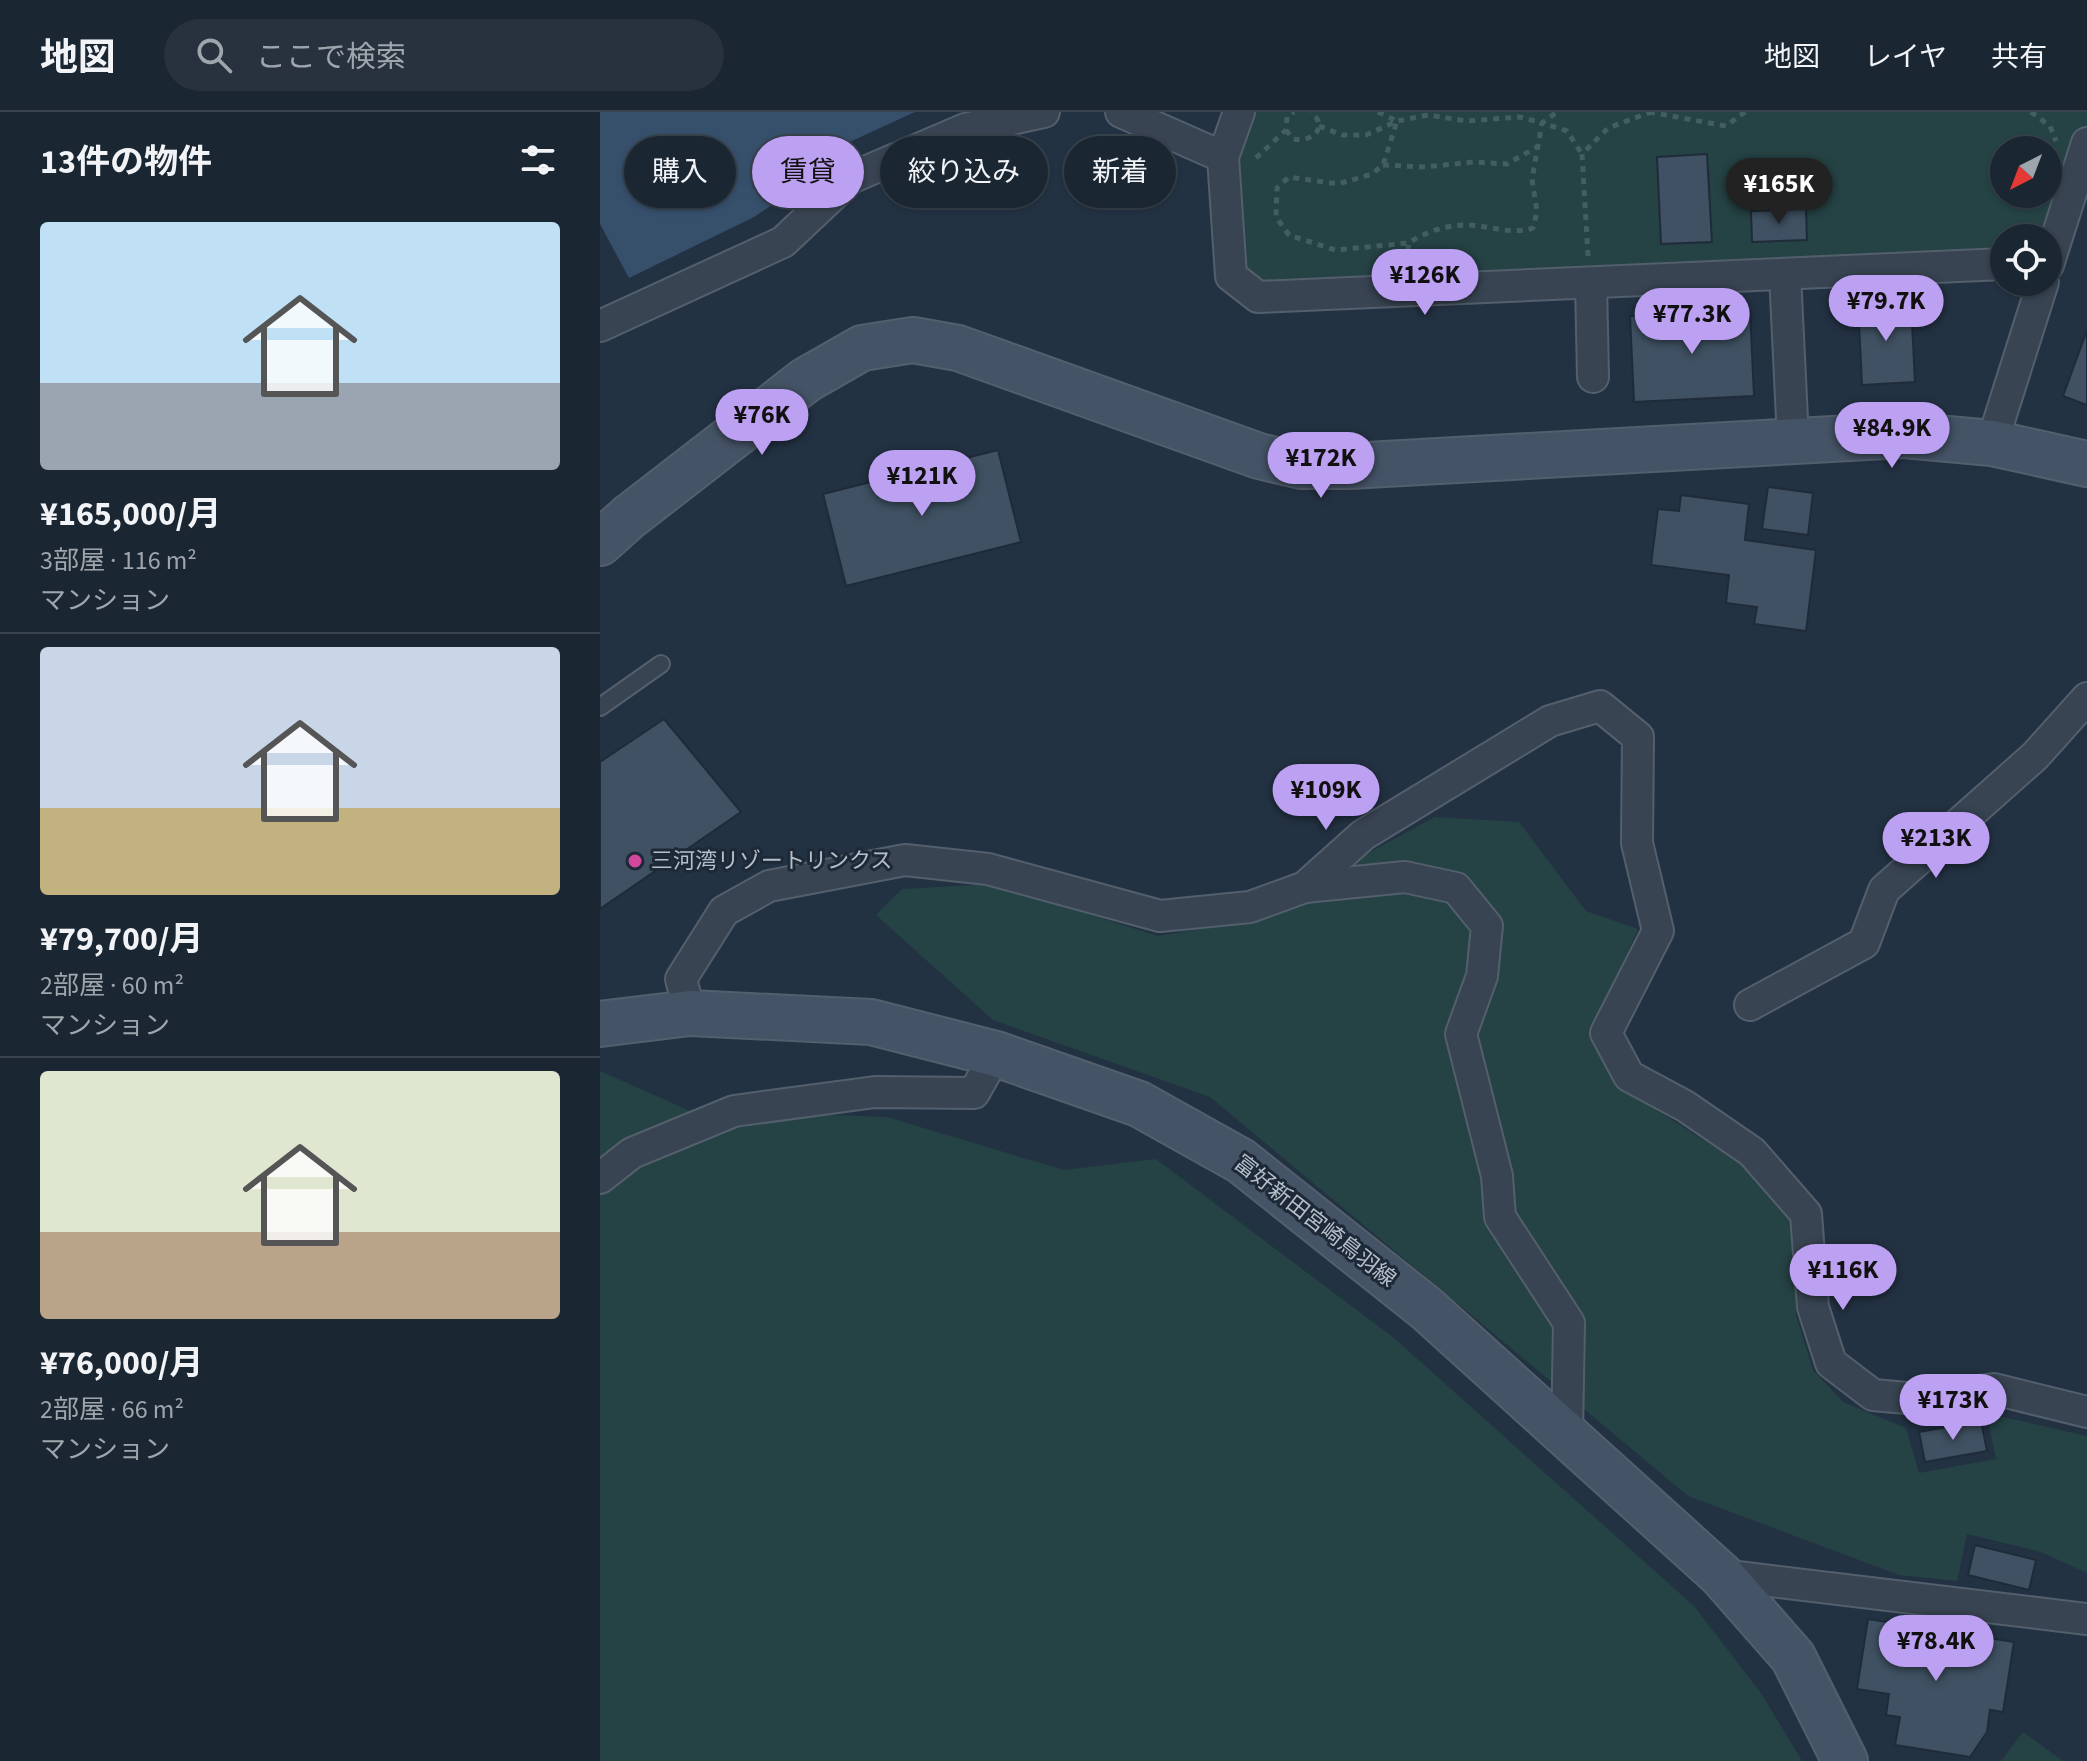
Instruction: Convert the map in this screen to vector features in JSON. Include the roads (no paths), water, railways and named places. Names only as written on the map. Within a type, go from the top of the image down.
[{"type":"street","points":[[600,326],[783,242],[851,178],[965,129],[1044,112]]},
{"type":"street","points":[[1121,112],[1234,162]]},
{"type":"street","points":[[1239,112],[1234,162],[1231,276],[1258,297],[1590,274],[1785,274],[1990,265]]},
{"type":"street","points":[[2061,224],[2087,143]]},
{"type":"street","points":[[1590,274],[1593,377]]},
{"type":"street","points":[[1785,274],[1793,440]]},
{"type":"street","points":[[1992,443],[2038,296]]},
{"type":"street","points":[[610,528],[806,380],[862,348],[913,340],[958,348],[1259,456],[1301,466],[1349,466],[1904,435],[1992,443],[2087,464]]},
{"type":"street","points":[[1750,1005],[1864,943],[1884,890],[2035,756],[2087,698]]},
{"type":"street","points":[[1305,887],[1363,835],[1550,721],[1600,706],[1638,737],[1637,843],[1658,931],[1606,1033],[1629,1076],[1685,1106],[1752,1152],[1806,1214],[1813,1307],[1831,1363],[1873,1395],[1918,1399],[1994,1389],[2087,1412]]},
{"type":"street","points":[[690,1013],[681,979],[724,911],[769,886],[905,860],[988,869],[1160,916],[1250,907],[1305,887],[1405,877],[1456,888],[1487,926],[1482,976],[1461,1034],[1497,1176],[1500,1217],[1569,1323],[1567,1435]]},
{"type":"street","name":"富好新田宮崎鳥羽線","points":[[600,1024],[690,1013],[871,1022],[996,1054],[1139,1104],[1241,1161],[1427,1309],[1721,1575],[1793,1657],[1845,1761]]},
{"type":"street","points":[[600,1178],[632,1153],[734,1111],[875,1092],[974,1093],[996,1054]]},
{"type":"street","points":[[1721,1575],[2087,1619]]},
{"type":"lane","points":[[600,707],[661,664]]},
{"type":"water","points":[[600,112],[915,112],[863,136],[752,136],[752,208],[768,208],[629,278],[600,224]]},
{"type":"place","name":"三河湾リゾートリンクス","points":[[635,861]]}]
